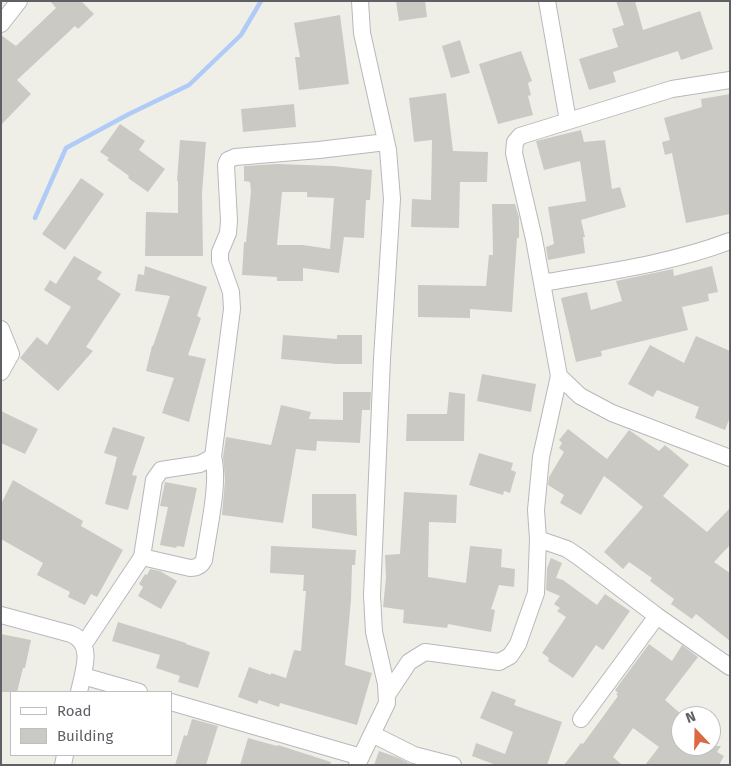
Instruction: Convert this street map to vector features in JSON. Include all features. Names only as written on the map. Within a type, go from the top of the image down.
[{"type":"street","points":[[1,24],[19,1]]},
{"type":"street","points":[[172,702],[359,761],[387,703],[386,684],[374,632],[372,596],[382,359],[392,199],[386,142],[362,32],[360,1]]},
{"type":"street","points":[[547,1],[568,121]]},
{"type":"street","points":[[387,695],[410,662],[426,652],[499,662],[510,656],[518,644],[536,593],[538,539],[536,510],[542,457],[559,376],[542,283],[514,153],[515,142],[520,136],[672,89],[730,80]]},
{"type":"street","points":[[142,556],[190,568],[195,568],[204,560],[215,482],[216,466],[213,456],[232,309],[231,292],[220,261],[220,252],[228,233],[229,221],[226,165],[228,160],[235,157],[386,142]]},
{"type":"street","points":[[542,283],[663,262],[704,251],[730,241]]},
{"type":"street","points":[[1,329],[11,354],[1,372]]},
{"type":"street","points":[[559,376],[580,396],[612,413],[730,458]]},
{"type":"street","points":[[84,644],[142,556],[154,480],[161,470],[200,464],[213,456]]},
{"type":"street","points":[[538,539],[567,549],[579,557],[730,668]]},
{"type":"street","points":[[1,615],[80,638],[86,653],[79,691]]},
{"type":"street","points":[[581,719],[657,616]]},
{"type":"street","points":[[83,676],[136,691]]},
{"type":"street","points":[[372,734],[414,755],[453,765]]},
{"type":"building","points":[[50,1],[81,1],[94,14],[78,29],[75,26],[17,80],[31,94],[1,125],[1,35],[16,46],[56,8]]},
{"type":"building","points":[[396,1],[425,1],[427,17],[399,21]]},
{"type":"building","points":[[616,1],[635,1],[643,30],[700,11],[713,49],[681,60],[678,51],[613,72],[616,82],[589,90],[579,59],[618,47],[612,29],[624,25]]},
{"type":"building","points":[[340,15],[349,84],[299,90],[295,57],[300,57],[294,23]]},
{"type":"building","points":[[460,40],[470,73],[451,78],[442,46]]},
{"type":"building","points":[[521,51],[532,81],[528,83],[531,95],[528,96],[533,115],[498,124],[479,64]]},
{"type":"building","points":[[446,93],[453,151],[488,152],[487,182],[460,182],[459,228],[411,227],[412,199],[431,200],[432,140],[414,142],[409,98]]},
{"type":"building","points":[[730,94],[730,214],[686,223],[672,153],[665,155],[662,142],[670,140],[664,118],[702,107],[701,99]]},
{"type":"building","points":[[294,104],[296,127],[243,132],[241,109]]},
{"type":"building","points":[[120,124],[145,141],[139,150],[165,169],[148,192],[128,178],[129,176],[107,160],[109,158],[100,152]]},
{"type":"building","points":[[581,130],[584,142],[605,140],[612,189],[620,187],[626,207],[581,220],[585,237],[583,237],[585,253],[548,260],[546,247],[554,244],[548,207],[586,201],[580,161],[544,170],[536,141]]},
{"type":"building","points":[[180,140],[206,142],[202,193],[203,256],[145,256],[146,212],[178,213],[177,181]]},
{"type":"building","points":[[277,164],[333,166],[372,170],[370,200],[366,200],[364,238],[344,237],[339,273],[303,268],[303,281],[277,281],[277,277],[242,275],[244,242],[246,242],[251,191],[250,182],[244,181],[244,166]],"holes":[[[282,192],[307,192],[307,197],[334,198],[330,249],[303,245],[277,245]]]},
{"type":"building","points":[[81,178],[104,194],[65,250],[42,234]]},
{"type":"building","points":[[492,204],[515,204],[519,217],[519,238],[517,238],[512,312],[470,309],[470,318],[418,317],[418,285],[486,286],[489,255],[493,255]]},
{"type":"building","points":[[74,256],[102,272],[97,279],[121,294],[86,347],[93,351],[58,391],[20,358],[37,337],[47,345],[71,307],[44,290],[50,280],[56,284]]},
{"type":"building","points":[[145,266],[207,287],[197,316],[201,318],[188,355],[206,359],[189,422],[162,413],[174,378],[146,371],[152,346],[170,296],[135,291],[138,274],[144,275]]},
{"type":"building","points":[[712,266],[718,292],[708,294],[709,301],[682,307],[688,330],[601,351],[602,356],[576,362],[561,298],[587,292],[591,310],[622,301],[616,281],[673,269],[674,276]]},
{"type":"building","points":[[283,335],[337,339],[337,335],[362,335],[362,364],[336,364],[281,359]]},
{"type":"building","points":[[696,336],[730,351],[730,417],[725,430],[695,418],[699,407],[657,390],[653,397],[628,384],[650,345],[684,363]]},
{"type":"building","points":[[482,374],[536,384],[531,412],[477,401]]},
{"type":"building","points":[[343,392],[371,392],[370,410],[362,410],[360,443],[317,441],[316,451],[296,449],[283,523],[222,515],[225,480],[223,457],[226,437],[271,445],[281,405],[311,412],[309,419],[343,420]]},
{"type":"building","points":[[449,392],[465,394],[464,441],[406,441],[407,414],[447,414]]},
{"type":"building","points":[[1,411],[38,429],[25,454],[1,443]]},
{"type":"building","points":[[113,427],[145,437],[132,475],[137,476],[128,510],[105,504],[117,457],[104,453]]},
{"type":"building","points":[[568,429],[607,459],[629,430],[659,451],[665,445],[689,465],[663,496],[707,532],[730,508],[730,545],[714,562],[730,573],[730,641],[696,614],[692,619],[671,604],[674,599],[650,581],[652,578],[629,562],[623,569],[604,552],[643,507],[616,485],[604,476],[581,515],[560,503],[564,495],[548,485],[549,477],[564,452],[559,448],[562,443],[559,440]]},
{"type":"building","points":[[479,453],[513,463],[511,470],[516,472],[510,493],[504,491],[503,495],[469,485]]},
{"type":"building","points":[[13,480],[83,521],[81,526],[123,550],[97,597],[91,594],[85,605],[68,597],[70,592],[37,575],[43,563],[1,539],[1,504]]},
{"type":"building","points":[[165,482],[197,488],[184,547],[177,546],[176,548],[160,545],[168,507],[160,506]]},
{"type":"building","points":[[404,492],[457,495],[456,523],[429,522],[428,577],[466,583],[470,546],[502,549],[501,567],[515,569],[514,587],[499,585],[491,609],[495,610],[491,632],[448,624],[447,628],[403,623],[404,610],[383,607],[386,578],[385,555],[400,554]]},
{"type":"building","points":[[312,494],[356,494],[357,536],[312,528]]},
{"type":"building","points":[[271,546],[356,550],[355,565],[352,565],[345,665],[372,673],[357,725],[280,703],[279,707],[259,700],[257,704],[238,697],[249,667],[286,678],[294,650],[301,651],[306,591],[303,591],[304,575],[270,573]]},
{"type":"building","points":[[551,558],[562,563],[556,578],[563,580],[597,605],[605,594],[630,611],[603,650],[596,645],[573,678],[548,661],[549,658],[542,653],[566,617],[557,611],[560,608],[554,604],[560,596],[546,590],[547,568]]},
{"type":"building","points":[[150,569],[160,571],[177,581],[161,609],[138,596],[143,587],[139,584]]},
{"type":"building","points":[[118,622],[210,652],[198,688],[178,682],[180,676],[156,668],[160,655],[112,641]]},
{"type":"building","points":[[1,634],[31,640],[17,691],[1,692]]},
{"type":"building","points":[[649,644],[672,661],[682,645],[698,657],[665,700],[672,706],[671,756],[721,756],[721,754],[724,756],[719,765],[645,765],[659,747],[633,728],[613,757],[622,765],[564,765],[581,743],[583,744],[618,696],[615,690]]},
{"type":"building","points":[[492,691],[516,700],[514,705],[562,722],[547,765],[496,765],[472,756],[476,743],[505,754],[513,732],[480,718]]},
{"type":"building","points":[[192,719],[218,726],[206,765],[175,765],[184,735],[187,736]]},
{"type":"building","points":[[248,738],[278,745],[331,762],[330,765],[240,765]]},
{"type":"building","points":[[379,751],[399,758],[412,765],[374,765]]},
{"type":"waterway","points":[[35,218],[66,148],[129,114],[189,85],[241,35],[261,1]]}]
